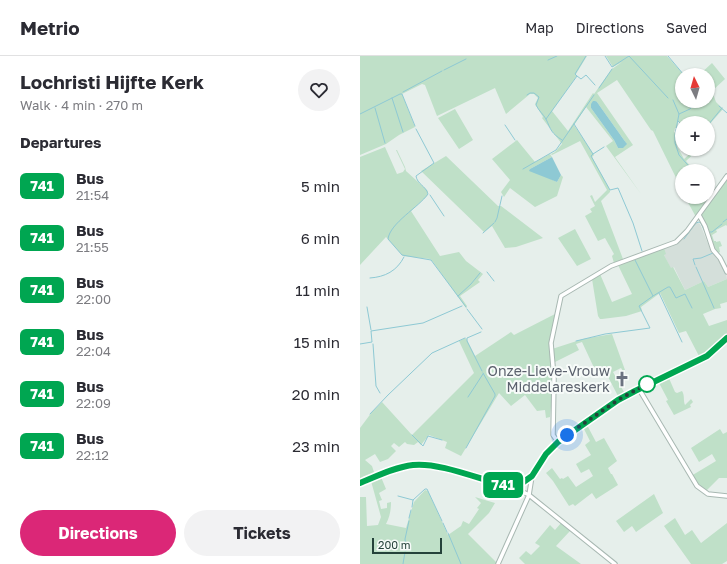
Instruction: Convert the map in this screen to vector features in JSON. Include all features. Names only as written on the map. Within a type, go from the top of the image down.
[{"type":"street","points":[[558,442],[553,435],[554,378],[551,343],[561,296],[611,266],[676,242],[684,235],[727,176]]},
{"type":"street","points":[[699,215],[713,250],[723,263],[727,272]]},
{"type":"street","points":[[695,220],[702,221]]},
{"type":"street","points":[[515,488],[532,476],[546,454],[558,442],[618,400],[665,375],[707,356],[727,338]]},
{"type":"street","points":[[639,388],[697,486],[708,494],[727,496]]},
{"type":"street","points":[[360,483],[400,468],[420,465],[440,467],[515,488],[530,495],[615,564]]},
{"type":"street","points":[[498,564],[530,495],[532,476]]},
{"type":"shaded area","points":[[695,223],[700,224],[711,251],[719,261],[725,273],[726,272],[727,279],[708,287],[704,281],[685,290],[674,267],[671,269],[664,255],[664,248],[672,246],[684,238]]},
{"type":"green space","points":[[360,56],[587,56],[576,74],[576,77],[552,111],[568,131],[593,93],[594,94],[612,69],[622,62],[613,67],[606,56],[667,56],[678,68],[675,68],[675,108],[715,108],[715,99],[723,109],[715,118],[715,116],[675,116],[675,156],[682,156],[684,159],[687,156],[691,156],[686,161],[689,164],[675,164],[675,176],[653,131],[617,80],[597,93],[633,145],[615,157],[641,194],[606,146],[613,141],[586,107],[574,125],[594,155],[592,157],[610,190],[610,192],[601,201],[623,259],[614,263],[612,256],[614,254],[605,238],[598,241],[585,216],[592,212],[590,209],[595,206],[590,196],[592,195],[595,202],[607,190],[580,141],[552,155],[551,154],[555,152],[562,144],[542,118],[543,117],[535,104],[538,98],[534,94],[530,94],[506,114],[495,88],[437,116],[425,85],[422,84],[402,94],[415,127],[386,144],[360,155]],"holes":[[[597,102],[626,143],[622,147],[618,148],[591,108]]]},
{"type":"green space","points":[[712,63],[725,79],[715,88],[715,68],[707,68]]},
{"type":"green space","points":[[455,109],[473,140],[459,149],[438,118]]},
{"type":"green space","points":[[517,140],[535,162],[550,154],[552,157],[530,169],[557,182],[561,175],[563,177],[557,196],[535,207],[510,188],[504,197],[501,192],[510,180],[492,159]]},
{"type":"green space","points":[[385,147],[397,174],[403,172],[405,169],[396,150],[406,171],[428,191],[427,196],[411,211],[440,256],[459,252],[466,261],[483,274],[478,280],[480,282],[460,296],[467,306],[466,308],[430,259],[403,256],[386,237],[360,265],[360,157]]},
{"type":"green space","points":[[446,156],[498,206],[501,206],[543,238],[516,247],[505,248],[492,226],[484,232],[421,171]]},
{"type":"green space","points":[[727,180],[727,226],[726,225],[716,230],[717,232],[712,235],[714,241],[720,241],[722,246],[719,247],[720,252],[718,253],[713,247],[701,215],[709,204],[715,204],[715,195]]},
{"type":"green space","points":[[689,204],[706,204],[696,217]]},
{"type":"green space","points":[[575,229],[591,259],[577,266],[558,238]]},
{"type":"green space","points":[[664,248],[666,254],[664,255],[671,268],[673,267],[685,290],[704,281],[708,287],[727,279],[727,302],[720,304],[721,308],[703,314],[709,326],[727,320],[727,336],[700,358],[686,331],[679,333],[660,293],[641,307],[642,311],[626,316],[602,319],[598,316],[592,279],[600,274],[612,302],[632,294],[618,265]]},
{"type":"green space","points":[[555,314],[549,342],[553,386],[550,417],[546,418],[545,410],[537,411],[525,395],[511,406],[499,393],[461,456],[445,448],[447,442],[429,435],[421,445],[418,442],[414,445],[407,444],[405,442],[399,447],[394,443],[391,446],[396,451],[388,459],[380,462],[375,454],[365,460],[372,466],[375,475],[360,481],[360,428],[382,402],[412,435],[474,373],[459,341],[466,338],[475,356],[511,332],[514,335]]},
{"type":"green space","points":[[612,334],[625,370],[623,371],[621,368],[613,372],[625,394],[619,398],[604,369],[596,372],[582,342],[576,344],[579,350],[555,362],[555,381],[552,349],[583,339]]},
{"type":"green space","points":[[668,376],[675,392],[677,393],[682,391],[685,405],[691,399],[693,402],[690,405],[691,407],[674,415],[666,401],[668,400],[658,381]]},
{"type":"green space","points":[[587,425],[596,442],[604,438],[617,461],[608,468],[618,485],[596,499],[592,493],[575,506],[573,504],[569,506],[546,473],[552,468],[560,479],[568,476],[576,487],[593,476],[589,469],[581,473],[576,464],[591,455],[585,445],[590,441],[583,427]]},
{"type":"green space","points":[[720,429],[723,434],[727,432],[727,478],[719,478],[706,491],[701,488],[691,476],[716,461],[712,454],[699,462],[691,448]]},
{"type":"green space","points":[[381,477],[386,489],[379,493],[382,500],[379,501],[381,509],[387,508],[387,503],[391,502],[390,513],[386,524],[406,528],[414,502],[425,490],[428,491],[448,535],[461,526],[463,521],[469,524],[479,509],[477,508],[481,503],[475,497],[495,503],[489,513],[468,534],[497,563],[360,564],[360,497],[366,497],[367,526],[378,525],[381,517],[371,481]]},
{"type":"green space","points":[[654,494],[663,513],[636,532],[632,526],[624,532],[616,521]]},
{"type":"green space","points":[[675,518],[685,535],[692,530],[701,543],[727,523],[727,561],[722,564],[691,564],[664,526]]},
{"type":"green space","points":[[561,523],[570,531],[556,546],[581,564],[525,564],[519,558],[526,551],[531,555],[540,546],[535,543],[550,525],[555,530]]},
{"type":"water","points":[[593,101],[597,102],[627,144],[623,148],[618,148],[591,108]]},
{"type":"water","points":[[552,157],[561,175],[557,182],[529,171],[530,169]]},
{"type":"waterway","points":[[548,60],[557,56]]},
{"type":"waterway","points":[[546,119],[577,76],[575,74],[586,56]]},
{"type":"waterway","points":[[605,56],[612,67],[629,56]]},
{"type":"waterway","points":[[629,56],[668,98]]},
{"type":"waterway","points":[[668,56],[678,68]]},
{"type":"waterway","points":[[444,70],[466,59]]},
{"type":"waterway","points":[[599,88],[612,69]]},
{"type":"waterway","points":[[403,92],[442,71]]},
{"type":"waterway","points":[[577,76],[581,79],[586,75],[595,85]]},
{"type":"waterway","points":[[527,95],[534,93],[539,97],[536,105],[538,109],[546,119],[552,131],[562,140]]},
{"type":"waterway","points":[[360,114],[402,94],[415,126]]},
{"type":"waterway","points":[[523,169],[556,150],[594,95]]},
{"type":"waterway","points":[[392,98],[403,132]]},
{"type":"waterway","points":[[673,100],[679,114],[675,143],[679,155],[687,164]]},
{"type":"waterway","points":[[719,106],[727,113]]},
{"type":"waterway","points":[[375,108],[385,143]]},
{"type":"waterway","points":[[679,114],[691,108]]},
{"type":"waterway","points":[[715,116],[722,108]]},
{"type":"waterway","points":[[574,124],[593,154],[604,147]]},
{"type":"waterway","points":[[505,125],[515,140]]},
{"type":"waterway","points":[[416,129],[434,163],[416,176],[428,194],[399,221],[390,233],[388,239],[402,255],[431,260],[466,307]]},
{"type":"waterway","points":[[593,154],[591,156],[610,190],[618,188],[633,223],[642,251]]},
{"type":"waterway","points":[[430,195],[444,216]]},
{"type":"waterway","points":[[495,222],[502,196]]},
{"type":"waterway","points":[[723,222],[727,219]]},
{"type":"waterway","points":[[483,233],[494,223]]},
{"type":"waterway","points":[[684,239],[696,223],[701,223],[704,230]]},
{"type":"waterway","points":[[710,232],[722,224]]},
{"type":"waterway","points":[[708,240],[715,255]]},
{"type":"waterway","points":[[695,265],[693,259],[701,258],[713,253]]},
{"type":"waterway","points":[[370,278],[386,275],[394,270],[404,257]]},
{"type":"waterway","points":[[576,341],[605,334],[650,328],[639,306],[653,296],[635,260]]},
{"type":"waterway","points":[[696,267],[714,308]]},
{"type":"waterway","points":[[723,268],[725,273]]},
{"type":"waterway","points":[[487,272],[494,281]]},
{"type":"waterway","points":[[458,296],[480,273]]},
{"type":"waterway","points":[[653,296],[670,287],[676,298],[685,294],[692,308]]},
{"type":"waterway","points":[[659,293],[682,342]]},
{"type":"waterway","points":[[360,344],[372,342],[371,331],[423,323],[462,306]]},
{"type":"waterway","points":[[367,307],[371,330]]},
{"type":"waterway","points":[[467,309],[482,329]]},
{"type":"waterway","points":[[481,332],[467,338],[467,341],[482,371]]},
{"type":"waterway","points":[[370,414],[432,353],[465,338]]},
{"type":"waterway","points":[[373,344],[376,386],[380,393]]},
{"type":"waterway","points":[[466,448],[495,396],[483,373]]},
{"type":"waterway","points":[[468,397],[483,374]]},
{"type":"waterway","points":[[412,435],[423,446],[428,436],[442,440]]},
{"type":"waterway","points":[[412,507],[413,500],[425,489],[427,489],[442,521]]},
{"type":"waterway","points":[[398,496],[413,500]]},
{"type":"waterway","points":[[409,518],[411,510]]},
{"type":"waterway","points":[[406,550],[405,539],[409,521]]},
{"type":"waterway","points":[[443,523],[447,532]]},
{"type":"waterway","points":[[448,533],[461,564]]},
{"type":"waterway","points":[[403,564],[405,552]]},
{"type":"bus line","name":"741","points":[[360,483],[411,465],[430,465],[515,488],[532,476],[546,454],[558,442],[618,400],[665,375],[707,356],[727,338]]},
{"type":"place","name":"Onze-Lieve-Vrouw Middelareskerk","points":[[622,379]]},
{"type":"route","points":[[567,435],[618,400],[647,384]]}]
